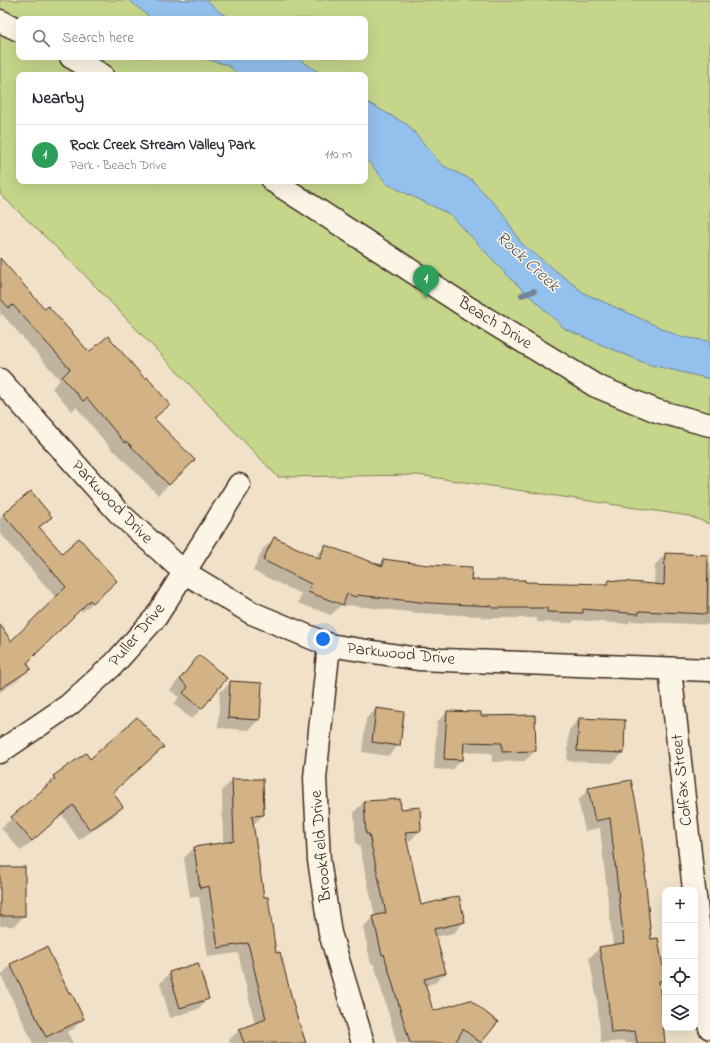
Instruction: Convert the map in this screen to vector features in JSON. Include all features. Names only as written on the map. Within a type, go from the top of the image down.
[{"type":"street","points":[[0,21],[16,29]]},
{"type":"street","points":[[76,60],[97,72]]},
{"type":"street","name":"Beach Drive","points":[[278,184],[470,309],[596,386],[657,411],[710,425]]},
{"type":"street","name":"Parkwood Drive","points":[[0,380],[118,512],[184,572],[252,614],[328,645],[418,659],[710,670]]},
{"type":"street","name":"Puller Drive","points":[[0,752],[69,705],[114,664],[156,617],[239,485]]},
{"type":"street","name":"Brookfield Drive","points":[[328,645],[315,778],[319,860],[330,933],[363,1043]]},
{"type":"street","name":"Colfax Street","points":[[670,669],[694,887]]},
{"type":"street","points":[[698,922],[710,1028]]},
{"type":"green space","points":[[0,0],[710,0],[710,524],[689,516],[418,475],[278,477],[77,267],[0,194]]},
{"type":"water","points":[[129,0],[207,0],[226,16],[148,16]]},
{"type":"water","points":[[209,60],[300,60],[318,72],[236,72],[228,65]]},
{"type":"water","name":"Rock Creek","points":[[368,103],[408,125],[442,165],[472,180],[502,212],[521,243],[584,293],[681,337],[710,341],[710,379],[647,364],[565,329],[507,275],[451,215],[387,184],[369,162]]},
{"type":"building","points":[[0,258],[45,309],[48,306],[89,352],[108,336],[145,379],[147,377],[170,405],[154,418],[195,460],[169,485],[126,441],[125,443],[87,398],[83,401],[62,377],[70,369],[13,305],[9,308],[0,298]]},
{"type":"building","points":[[31,491],[52,517],[39,527],[62,553],[79,538],[117,581],[93,603],[90,600],[27,663],[31,669],[0,689],[0,624],[11,641],[66,587],[3,514]]},
{"type":"building","points":[[274,537],[320,559],[325,545],[383,566],[383,559],[428,565],[472,567],[471,580],[525,580],[525,582],[608,584],[609,580],[664,585],[665,553],[708,555],[707,614],[639,611],[639,614],[583,609],[583,613],[547,612],[547,608],[492,608],[492,606],[429,603],[357,595],[356,597],[347,594],[343,605],[308,592],[311,584],[263,560]]},
{"type":"building","points":[[199,655],[227,678],[202,709],[183,693],[188,687],[180,679]]},
{"type":"building","points":[[230,681],[262,683],[260,720],[228,718]]},
{"type":"building","points":[[376,708],[404,712],[400,746],[372,742]]},
{"type":"building","points":[[447,711],[481,712],[481,716],[535,715],[536,751],[502,752],[502,743],[464,742],[463,760],[444,759]]},
{"type":"building","points":[[137,717],[164,747],[113,792],[123,807],[90,830],[73,805],[32,841],[11,817],[55,779],[53,776],[86,753],[90,759]]},
{"type":"building","points":[[579,718],[625,720],[624,753],[577,751]]},
{"type":"building","points":[[232,779],[263,779],[264,815],[252,816],[264,897],[268,897],[276,953],[280,952],[295,1011],[306,1043],[244,1043],[239,1029],[266,1019],[248,943],[218,948],[209,886],[200,888],[194,847],[234,841]]},
{"type":"building","points":[[631,780],[638,813],[646,873],[651,939],[658,938],[662,962],[662,980],[659,981],[662,1031],[664,1031],[665,1043],[637,1043],[635,1031],[611,1033],[607,989],[599,947],[624,943],[610,818],[595,821],[588,788]]},
{"type":"building","points":[[400,799],[401,809],[420,807],[421,831],[405,832],[421,905],[459,896],[465,922],[434,929],[446,973],[424,979],[433,1011],[470,1000],[498,1022],[481,1043],[463,1029],[455,1043],[410,1043],[384,954],[382,955],[373,916],[386,913],[369,834],[366,834],[364,801]]},
{"type":"building","points":[[0,867],[25,867],[25,916],[0,916]]},
{"type":"building","points":[[47,947],[69,993],[71,992],[84,1019],[46,1037],[10,964]]},
{"type":"building","points":[[198,963],[209,999],[180,1008],[169,972]]},
{"type":"waterway","name":"Rock Creek","points":[[522,295],[534,291]]},
{"type":"place","name":"Rock Creek Stream Valley Park","points":[[426,298]]}]
